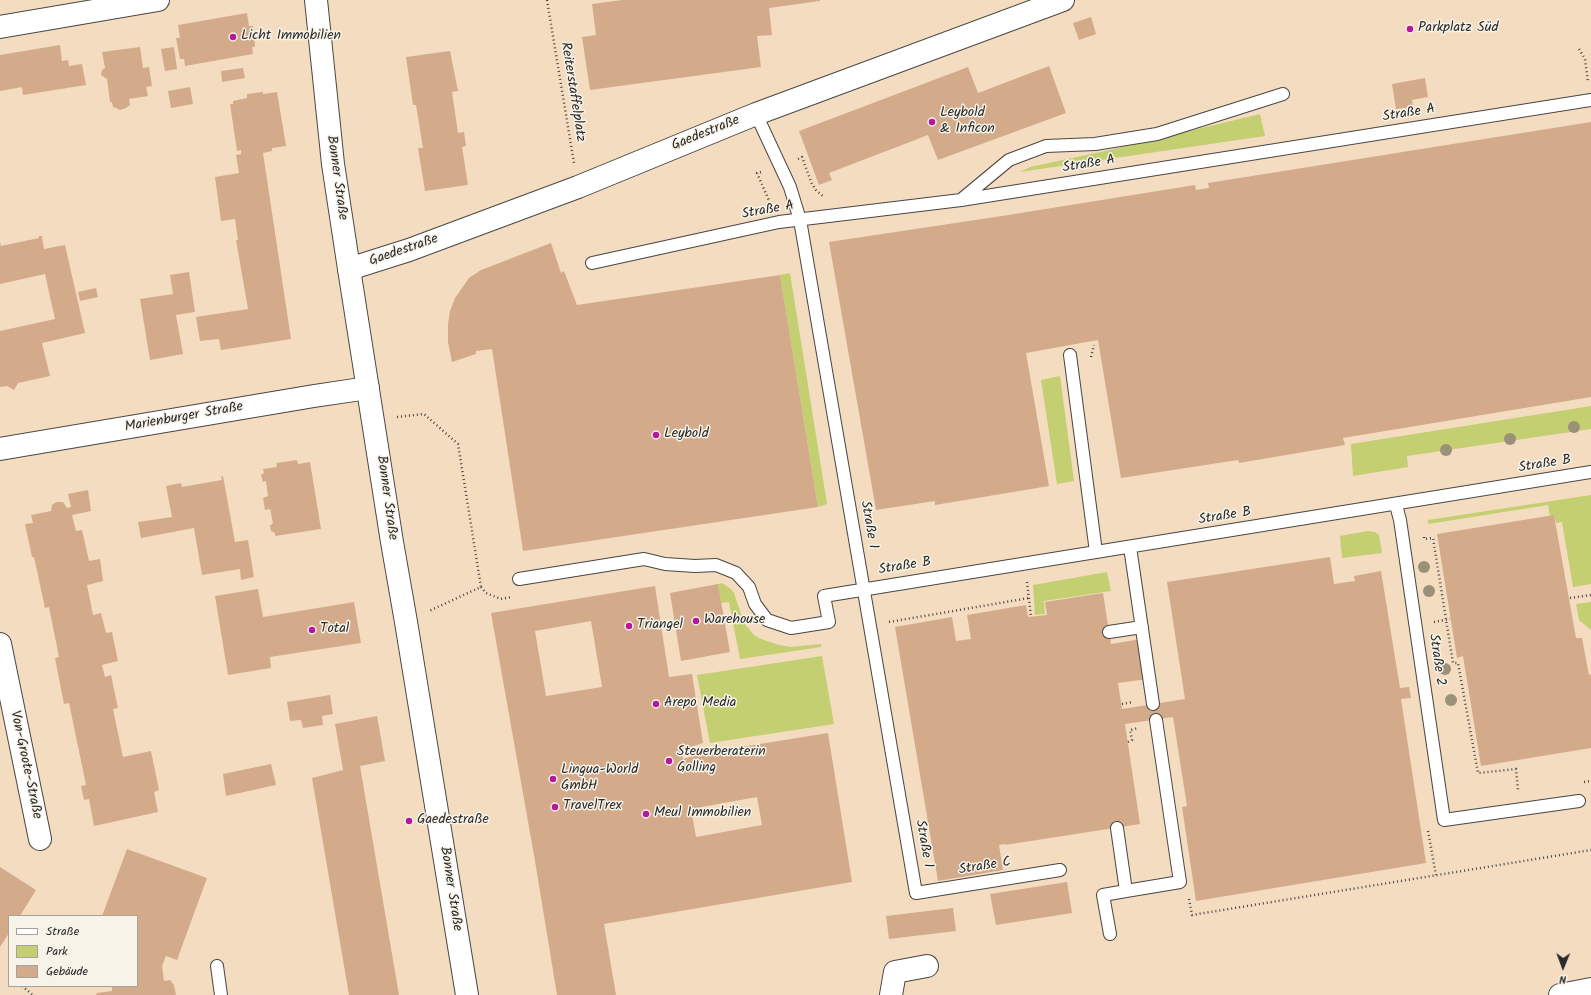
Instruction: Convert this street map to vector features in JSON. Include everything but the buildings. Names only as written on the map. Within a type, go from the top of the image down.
[{"type":"street","points":[[0,27],[158,0]]},
{"type":"street","name":"Bonner Straße","points":[[316,0],[333,164],[392,542],[467,995]]},
{"type":"street","name":"Gaedestraße","points":[[349,269],[409,250],[578,187],[756,114],[1063,0]]},
{"type":"street","name":"Marienburger Straße","points":[[0,449],[368,388]]},
{"type":"street","name":"Von-Groote-Straße","points":[[0,644],[40,839]]},
{"type":"street","points":[[892,995],[895,972],[927,966]]},
{"type":"street","points":[[1560,995],[1591,989]]},
{"type":"lane","points":[[960,200],[1010,160],[1046,146],[1095,144],[1157,134],[1283,94]]},
{"type":"lane","name":"Straße A","points":[[592,263],[779,222],[960,200],[1591,100]]},
{"type":"lane","name":"Straße 1","points":[[756,114],[790,188],[800,220],[916,893]]},
{"type":"lane","points":[[1070,355],[1096,552]]},
{"type":"lane","name":"Straße B","points":[[518,579],[644,559],[665,564],[695,566],[716,565],[736,573],[749,587],[755,604],[767,620],[792,628],[829,622],[824,596],[1096,552],[1130,548],[1591,472]]},
{"type":"lane","name":"Straße 2","points":[[1396,504],[1402,535],[1444,820],[1579,801]]},
{"type":"lane","points":[[1130,548],[1153,704]]},
{"type":"lane","points":[[1109,632],[1142,627]]},
{"type":"lane","points":[[1110,934],[1103,895],[1180,882],[1156,720]]},
{"type":"lane","points":[[1116,828],[1126,891]]},
{"type":"lane","name":"Straße C","points":[[916,893],[1060,870]]},
{"type":"lane","points":[[217,966],[221,995]]},
{"type":"path","name":"Reiterstaffelplatz","points":[[547,0],[578,187]]},
{"type":"path","points":[[1579,49],[1585,59],[1587,81]]},
{"type":"path","points":[[374,420],[424,414],[458,444],[481,587],[486,593],[501,599],[516,596]]},
{"type":"path","points":[[1423,532],[1424,539],[1433,538],[1453,663],[1458,662],[1478,774],[1516,769],[1519,791]]},
{"type":"path","points":[[1026,580],[1031,616]]},
{"type":"path","points":[[406,622],[481,587]]},
{"type":"path","points":[[1570,598],[1591,595]]},
{"type":"path","points":[[1128,742],[1132,740],[1130,730]]},
{"type":"path","points":[[1429,836],[1436,875]]},
{"type":"path","points":[[1190,906],[1192,915],[1591,850]]},
{"type":"path","points":[[23,987],[33,995]]},
{"type":"green space","points":[[1260,114],[1265,136],[1020,172],[1030,167],[1110,150]]},
{"type":"green space","points":[[790,273],[827,504],[818,507],[780,275]]},
{"type":"green space","points":[[1060,376],[1074,481],[1057,484],[1041,380]]},
{"type":"green space","points":[[1591,406],[1591,429],[1407,456],[1408,467],[1353,476],[1351,444]]},
{"type":"green space","points":[[1591,495],[1591,584],[1573,587],[1562,522],[1556,523],[1554,516],[1550,516],[1548,505],[1428,524],[1428,520]]},
{"type":"green space","points":[[1368,531],[1375,532],[1379,535],[1382,553],[1342,558],[1340,536]]},
{"type":"green space","points":[[1107,572],[1111,591],[1044,601],[1045,614],[1035,615],[1033,585]]},
{"type":"green space","points":[[722,583],[734,593],[744,623],[754,635],[779,645],[791,647],[821,644],[821,647],[740,659],[729,602],[721,603],[718,584]]},
{"type":"green space","points":[[1591,602],[1591,630],[1579,620],[1576,604]]},
{"type":"green space","points":[[822,656],[834,724],[710,743],[697,675]]},
{"type":"place","name":"Parkplatz Süd","points":[[1410,29]]},
{"type":"place","name":"Licht Immobilien","points":[[233,37]]},
{"type":"place","name":"Leybold & Inficon","points":[[932,122]]},
{"type":"place","name":"Leybold","points":[[656,435]]},
{"type":"place","name":"Warehouse","points":[[696,621]]},
{"type":"place","name":"Triangel","points":[[629,626]]},
{"type":"place","name":"Total","points":[[312,630]]},
{"type":"place","name":"Arepo Media","points":[[656,704]]},
{"type":"place","name":"Steuerberaterin Golling","points":[[669,761]]},
{"type":"place","name":"Lingua-World GmbH","points":[[553,779]]},
{"type":"place","name":"TravelTrex","points":[[555,807]]},
{"type":"place","name":"Meul Immobilien","points":[[646,814]]},
{"type":"place","name":"Gaedestraße","points":[[409,821]]}]
